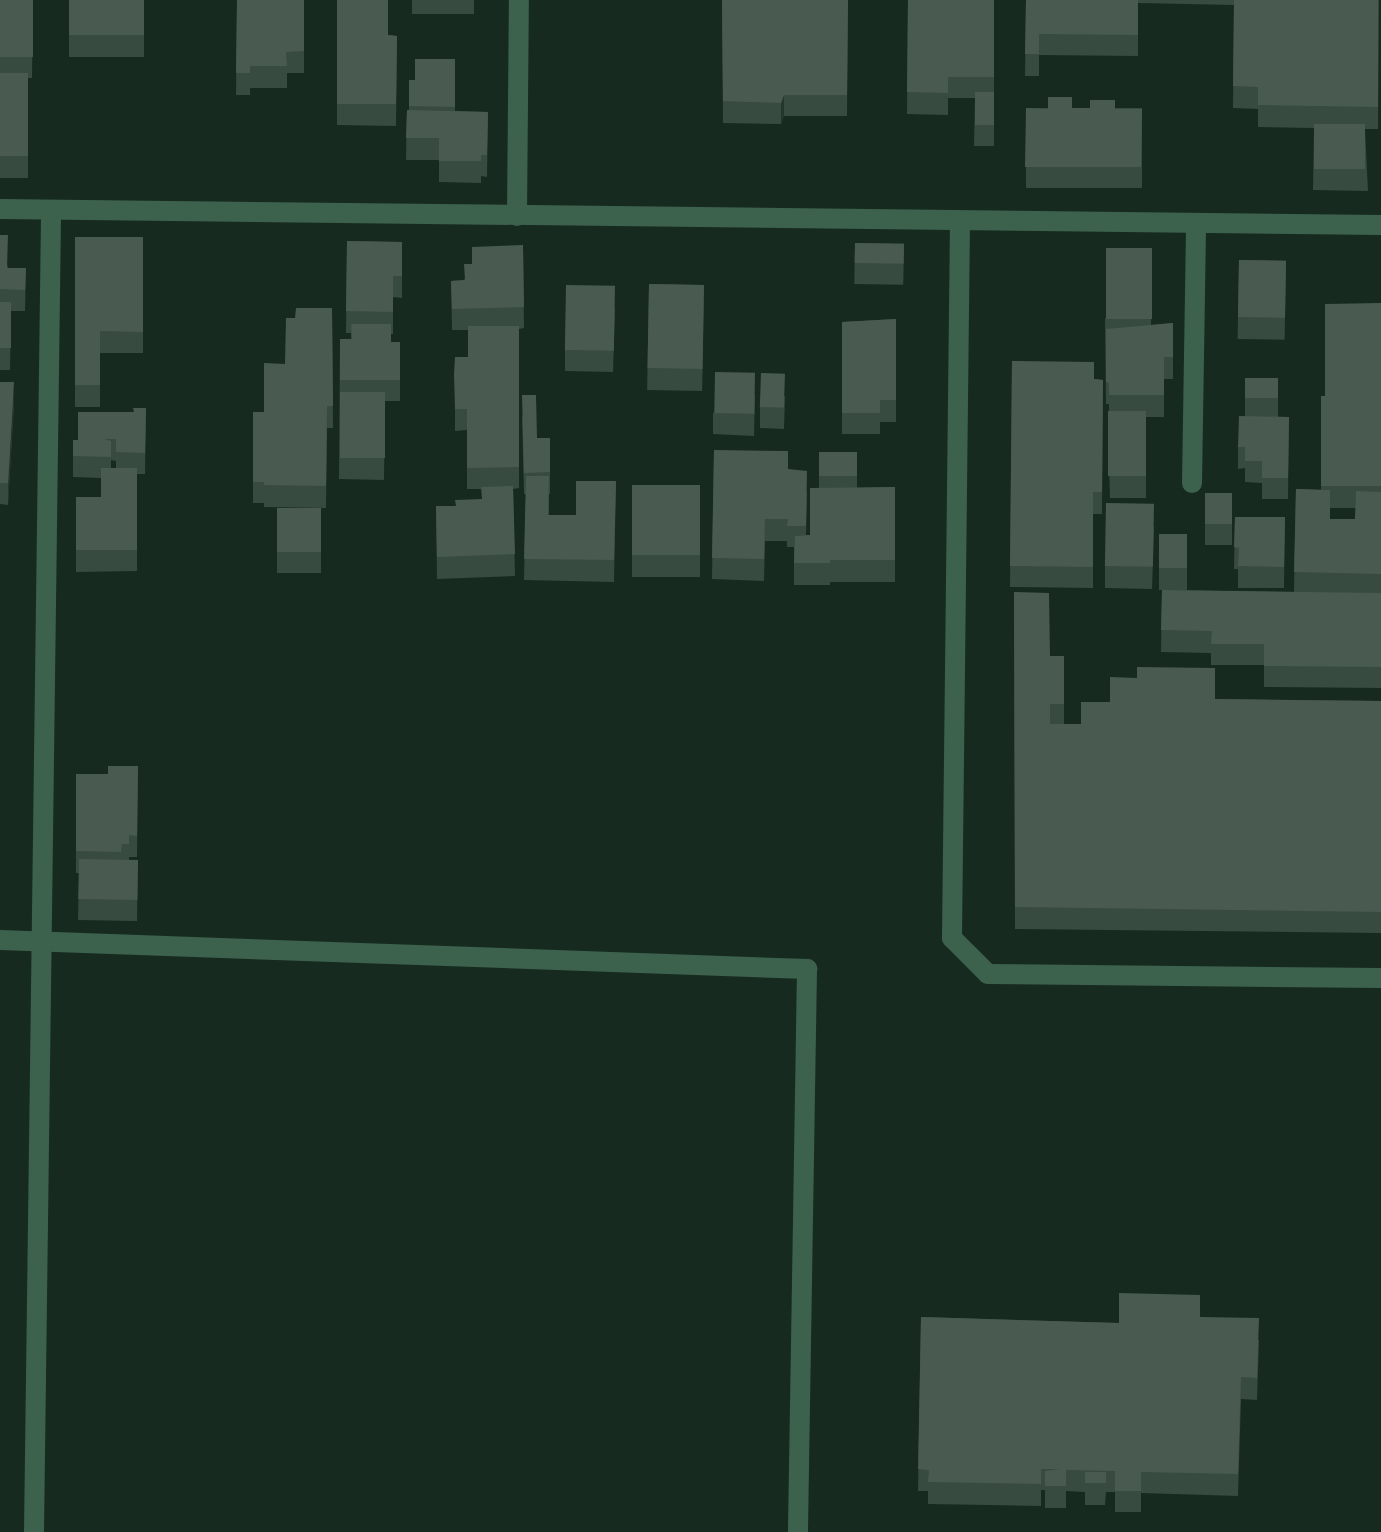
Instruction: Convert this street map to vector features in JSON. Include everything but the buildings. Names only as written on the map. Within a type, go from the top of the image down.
[{"type":"street","points":[[517,216],[519,0]]},
{"type":"street","points":[[0,209],[1381,225]]},
{"type":"street","points":[[34,1532],[51,210]]},
{"type":"street","points":[[960,221],[952,938],[988,974],[1381,978]]},
{"type":"street","points":[[1192,483],[1196,223]]},
{"type":"street","points":[[0,940],[807,969],[798,1532]]}]
